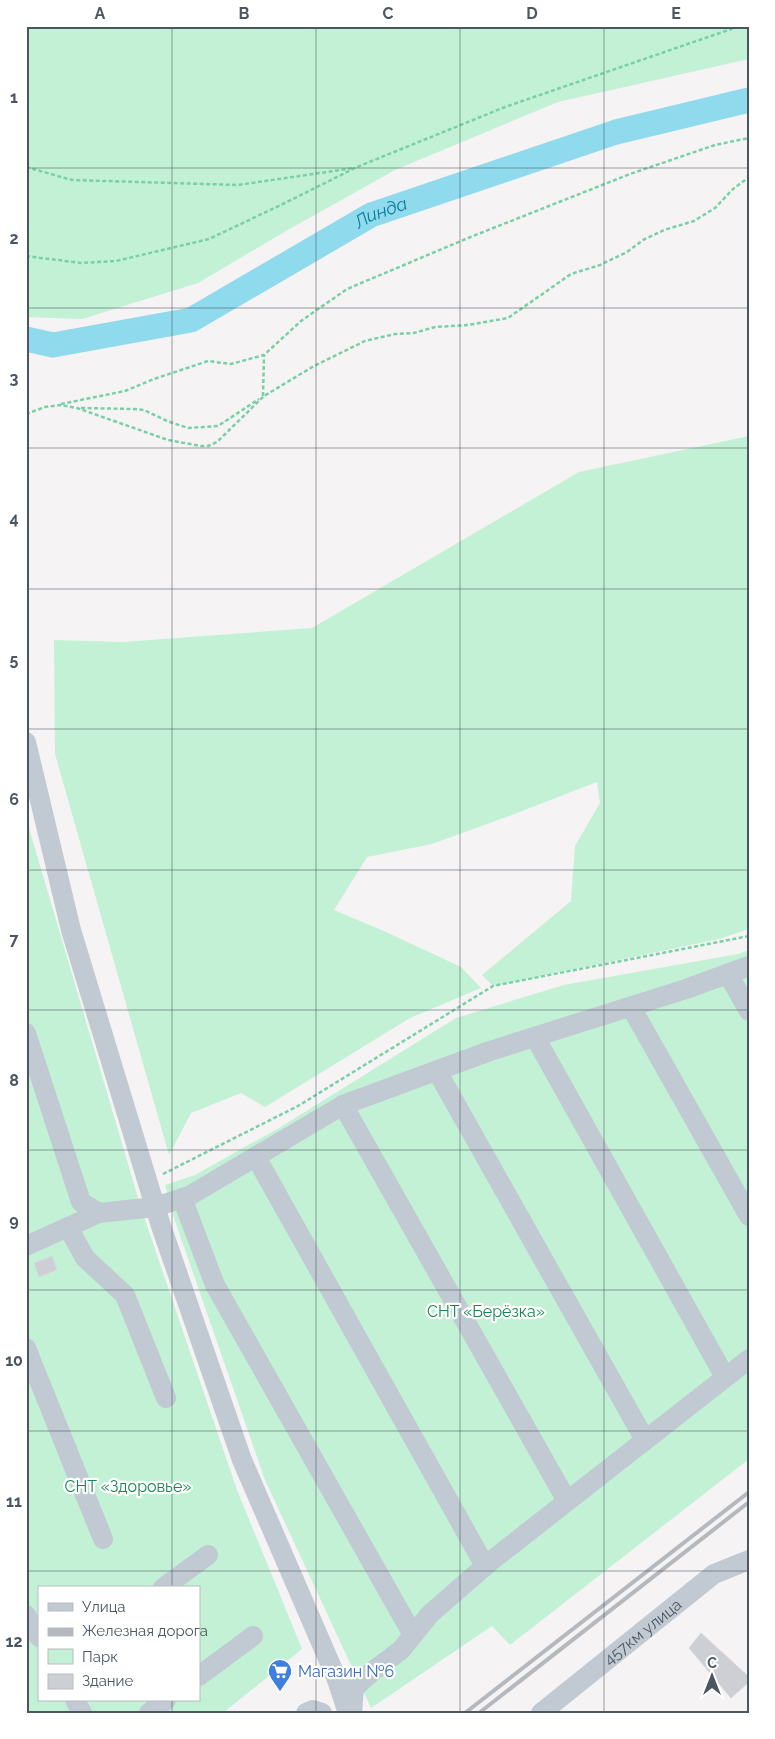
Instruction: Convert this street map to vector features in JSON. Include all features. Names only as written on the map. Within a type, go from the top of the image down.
[{"type":"street","points":[[26,742],[71,930],[155,1207],[242,1460],[350,1713]]},
{"type":"street","points":[[26,1246],[100,1213],[155,1207],[189,1196],[343,1106],[534,1037],[631,1007],[749,966]]},
{"type":"street","points":[[728,974],[749,1011]]},
{"type":"street","points":[[631,1007],[749,1216]]},
{"type":"street","points":[[26,1033],[81,1202],[100,1213]]},
{"type":"street","points":[[534,1037],[725,1377]]},
{"type":"street","points":[[437,1071],[645,1440]]},
{"type":"street","points":[[343,1106],[567,1501]]},
{"type":"street","points":[[256,1157],[485,1566]]},
{"type":"street","points":[[182,1198],[215,1284],[413,1635]]},
{"type":"street","points":[[68,1227],[85,1258],[125,1295],[166,1398]]},
{"type":"street","points":[[26,1348],[103,1539]]},
{"type":"street","points":[[350,1713],[354,1688],[401,1650],[430,1614],[485,1566],[749,1358]]},
{"type":"street","points":[[166,1586],[208,1555]]},
{"type":"street","name":"457км улица","points":[[541,1713],[714,1574],[749,1560]]},
{"type":"street","points":[[26,1616],[38,1635]]},
{"type":"street","points":[[200,1675],[253,1636]]},
{"type":"street","points":[[149,1713],[163,1702]]},
{"type":"street","points":[[306,1713],[313,1710],[322,1713]]},
{"type":"path","points":[[26,256],[81,263],[116,261],[209,239],[357,167],[505,107],[740,26]]},
{"type":"path","points":[[26,414],[45,407],[125,392],[154,379],[208,361],[231,364],[264,355],[301,320],[347,289],[468,238],[630,174],[714,146],[749,138]]},
{"type":"path","points":[[26,167],[72,180],[238,185],[357,167]]},
{"type":"path","points":[[77,408],[133,408],[144,410],[188,428],[218,426],[314,366],[365,341],[395,334],[414,333],[436,327],[468,325],[508,318],[571,274],[600,265],[627,252],[643,240],[664,230],[701,217],[715,208],[733,189],[749,177]]},
{"type":"path","points":[[45,407],[60,405],[77,408],[168,440],[208,446],[217,442],[264,396],[264,355]]},
{"type":"path","points":[[147,1182],[298,1106],[493,986],[749,936]]},
{"type":"green space","points":[[26,26],[749,26],[749,59],[558,102],[395,170],[198,283],[82,319],[26,317]]},
{"type":"green space","points":[[749,436],[749,929],[719,939],[493,986],[482,975],[571,901],[575,846],[600,803],[597,782],[432,844],[367,857],[334,910],[461,967],[481,988],[410,1018],[265,1107],[241,1093],[191,1113],[169,1155],[55,754],[54,640],[123,642],[312,628],[579,472]]},
{"type":"green space","name":"СНТ «Здоровье»","points":[[26,818],[141,1208],[237,1490],[302,1649],[223,1713],[26,1713]]},
{"type":"green space","name":"СНТ «Берёзка»","points":[[749,950],[749,1459],[510,1645],[492,1626],[371,1708],[265,1480],[175,1221],[165,1185],[195,1175],[279,1128],[456,1018],[564,985],[738,954]]},
{"type":"building","points":[[52,1256],[57,1270],[39,1277],[34,1263]]},
{"type":"building","points":[[701,1633],[749,1677],[749,1682],[731,1698],[689,1648]]},
{"type":"waterway","name":"Линда","points":[[26,339],[53,345],[191,320],[371,215],[616,132],[749,100]]},
{"type":"railway","points":[[465,1713],[749,1492]]},
{"type":"railway","points":[[479,1713],[749,1502]]},
{"type":"place","name":"Магазин №6","points":[[280,1692]]}]
